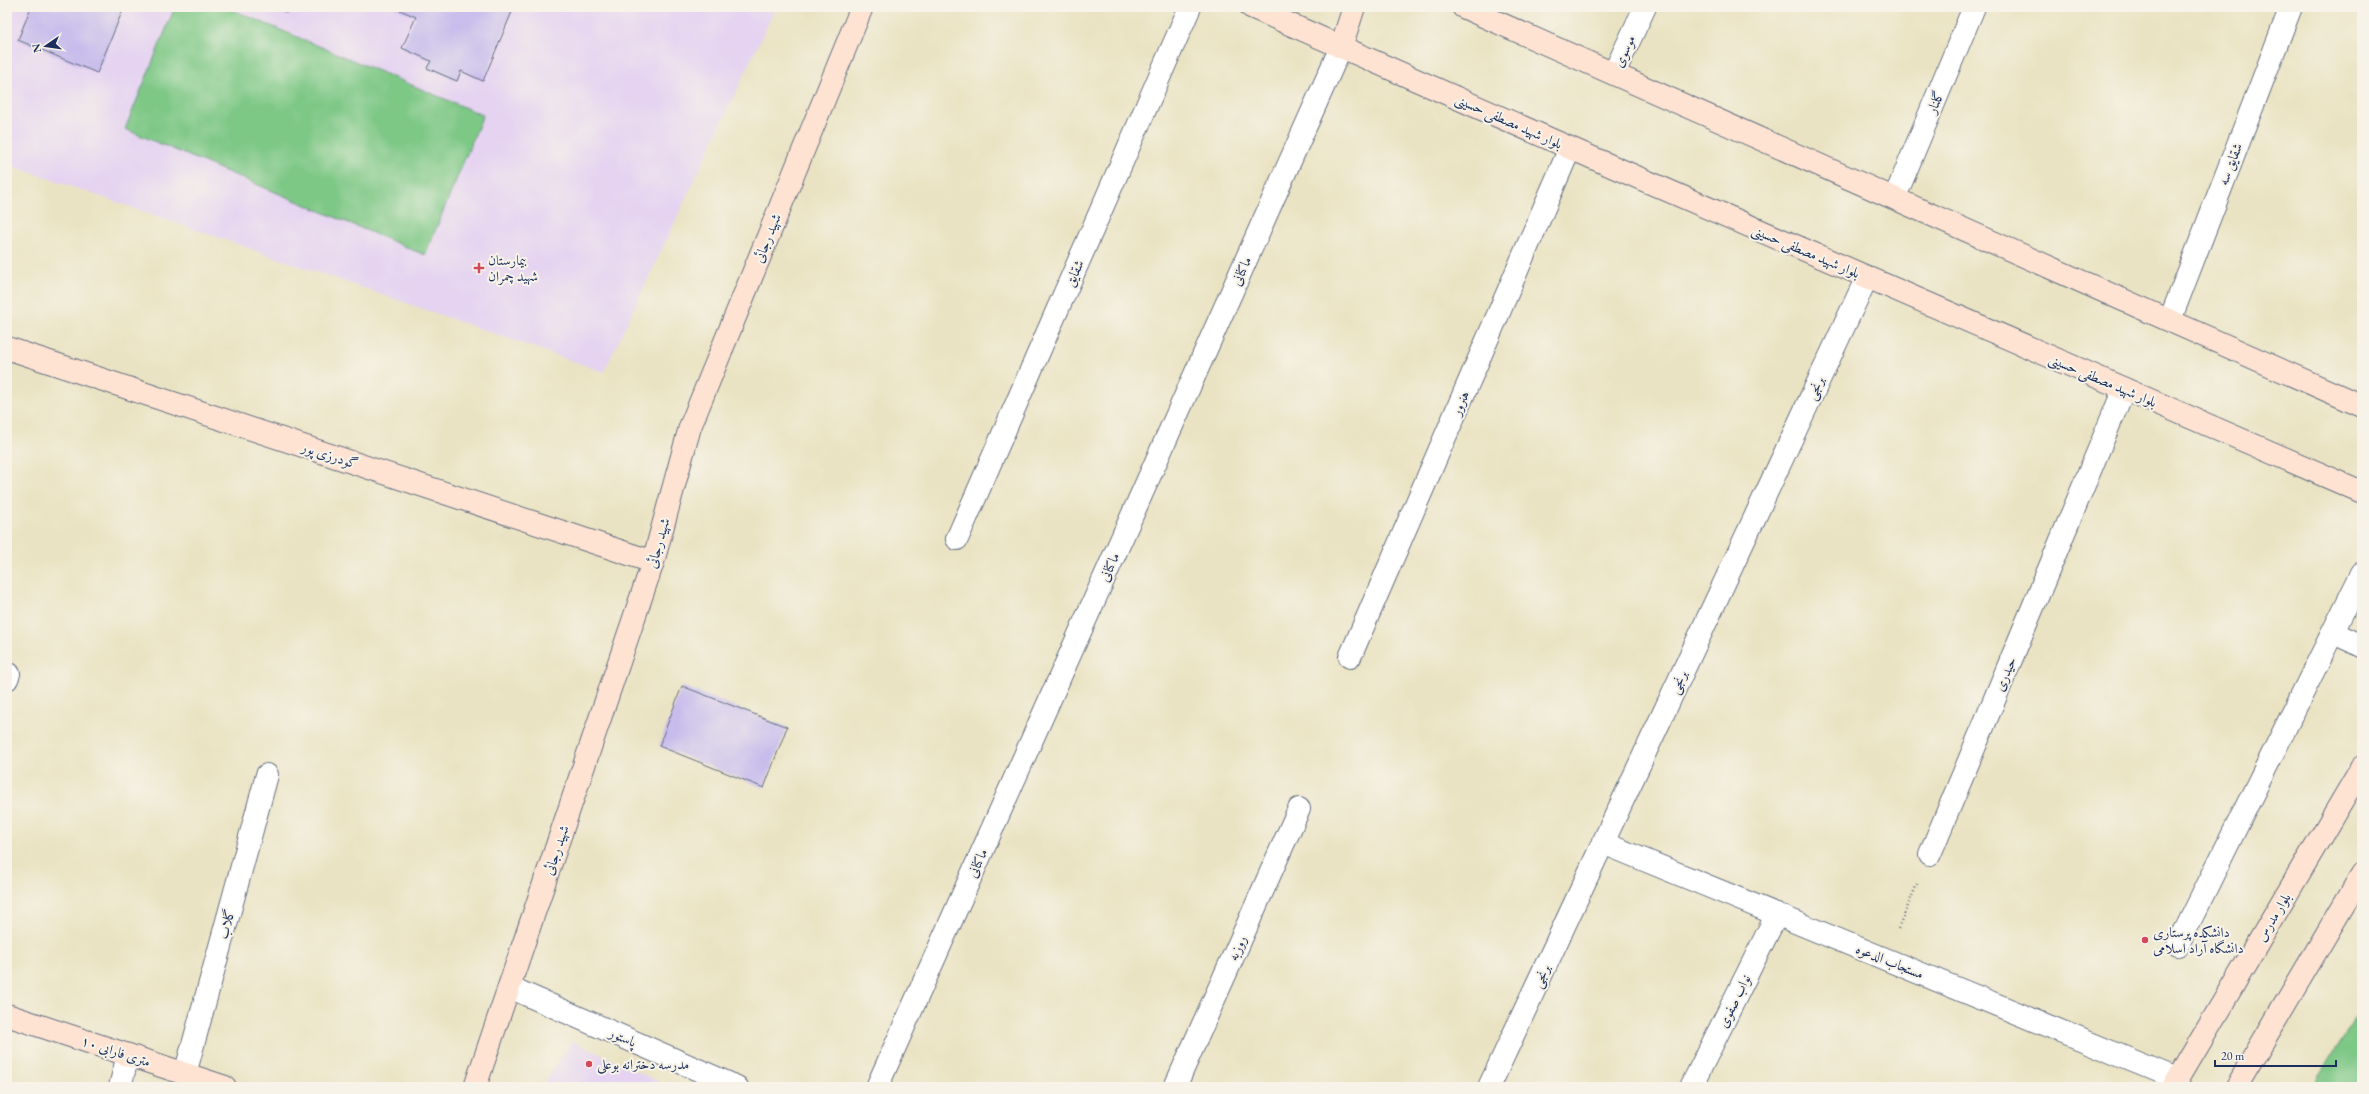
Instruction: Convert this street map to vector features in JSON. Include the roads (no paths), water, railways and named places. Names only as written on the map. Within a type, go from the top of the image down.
[{"type":"main road","name":"شهید رجائی","points":[[475,1087],[653,562],[690,427],[862,7]]},
{"type":"main road","name":"بلوار شهید مصطفی حسینی","points":[[1252,7],[1570,148],[2362,492]]},
{"type":"main road","points":[[1341,47],[1354,7]]},
{"type":"main road","points":[[1463,7],[1895,197],[2362,406]]},
{"type":"main road","name":"گودرزی پور","points":[[7,348],[653,562]]},
{"type":"main road","name":"بلوار مدرس","points":[[2175,1083],[2362,767]]},
{"type":"main road","points":[[2236,1087],[2362,874]]},
{"type":"main road","name":"۱۰ متری فارابی","points":[[7,1015],[225,1087]]},
{"type":"street","name":"شقایق","points":[[957,539],[1190,7]]},
{"type":"street","name":"موسوی","points":[[1614,73],[1645,7]]},
{"type":"street","name":"گلنار","points":[[1895,197],[1974,7]]},
{"type":"street","name":"شقایق سه","points":[[2170,320],[2291,7]]},
{"type":"street","name":"ماکنانی","points":[[877,1087],[1341,47]]},
{"type":"street","name":"هنرور","points":[[1350,657],[1570,148]]},
{"type":"street","name":"برنجی","points":[[1489,1087],[1867,277]]},
{"type":"street","name":"حیدری","points":[[1930,854],[2124,389]]},
{"type":"street","points":[[2178,945],[2334,633],[2362,573]]},
{"type":"street","points":[[2334,633],[2362,646]]},
{"type":"street","name":"گلاب","points":[[184,1074],[266,775]]},
{"type":"street","name":"روزبه","points":[[1175,1087],[1299,809]]},
{"type":"street","name":"مستجاب الدعوه","points":[[1603,844],[1885,959],[2175,1083]]},
{"type":"street","name":"نواب صفوی","points":[[1691,1087],[1777,914]]},
{"type":"street","name":"پاستور","points":[[509,987],[738,1087]]},
{"type":"street","points":[[120,1087],[128,1055]]},
{"type":"place","name":"بیمارستان شهید چمران","points":[[479,268]]},
{"type":"place","name":"دانشکده پرستاری دانشگاه آراد اسلامی","points":[[2145,940]]},
{"type":"place","name":"مدرسه دخترانه بوعلی","points":[[589,1064]]}]
